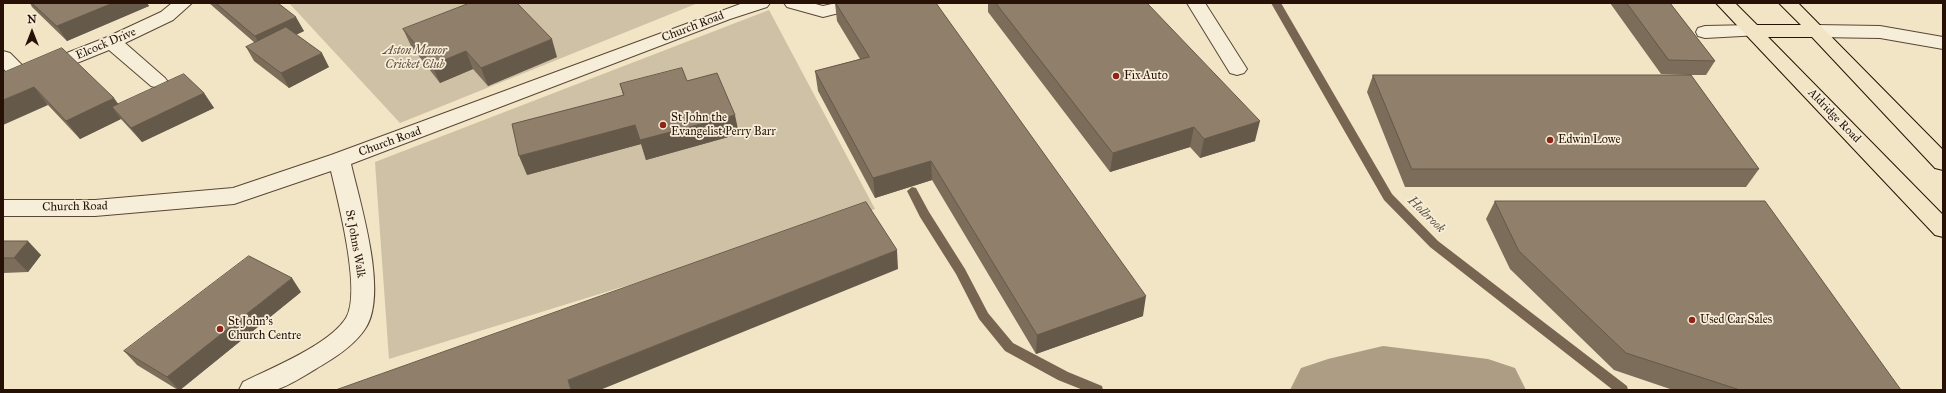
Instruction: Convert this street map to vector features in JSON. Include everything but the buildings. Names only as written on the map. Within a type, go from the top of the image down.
[{"type":"main road","name":"Aldridge Road","points":[[1725,3],[1943,229]]},
{"type":"main road","points":[[1788,3],[1817,31],[1943,162]]},
{"type":"main road","points":[[1753,31],[1817,31]]},
{"type":"street","name":"Elcock Drive","points":[[3,85],[112,42],[167,16],[183,3]]},
{"type":"street","name":"Church Road","points":[[3,208],[95,208],[234,196],[340,160],[724,15],[761,3]]},
{"type":"street","points":[[792,3],[823,12],[857,3]]},
{"type":"street","points":[[1196,3],[1237,69]]},
{"type":"street","points":[[1705,32],[1753,31]]},
{"type":"street","points":[[1817,31],[1880,32],[1943,42]]},
{"type":"street","points":[[112,42],[158,82]]},
{"type":"street","points":[[3,57],[23,78]]},
{"type":"street","name":"St Johns Walk","points":[[252,390],[334,345],[357,322],[363,307],[362,270],[340,160]]},
{"type":"green space","name":"Aston Manor Cricket Club","points":[[289,3],[698,3],[400,123]]},
{"type":"green space","points":[[769,10],[875,209],[389,359],[375,162]]},
{"type":"waterway","name":"Holbrook","points":[[1276,3],[1388,197],[1434,244],[1622,390]]},
{"type":"waterway","points":[[912,191],[924,214],[961,272],[983,316],[1009,347],[1063,376],[1097,390]]},
{"type":"waterway","points":[[1328,390],[1383,377],[1488,390]]},
{"type":"place","name":"Fix Auto","points":[[1116,76]]},
{"type":"place","name":"St John the Evangelist Perry Barr","points":[[663,125]]},
{"type":"place","name":"Edwin Lowe","points":[[1550,140]]},
{"type":"place","name":"Used Car Sales","points":[[1692,320]]},
{"type":"place","name":"St John's Church Centre","points":[[220,329]]}]
